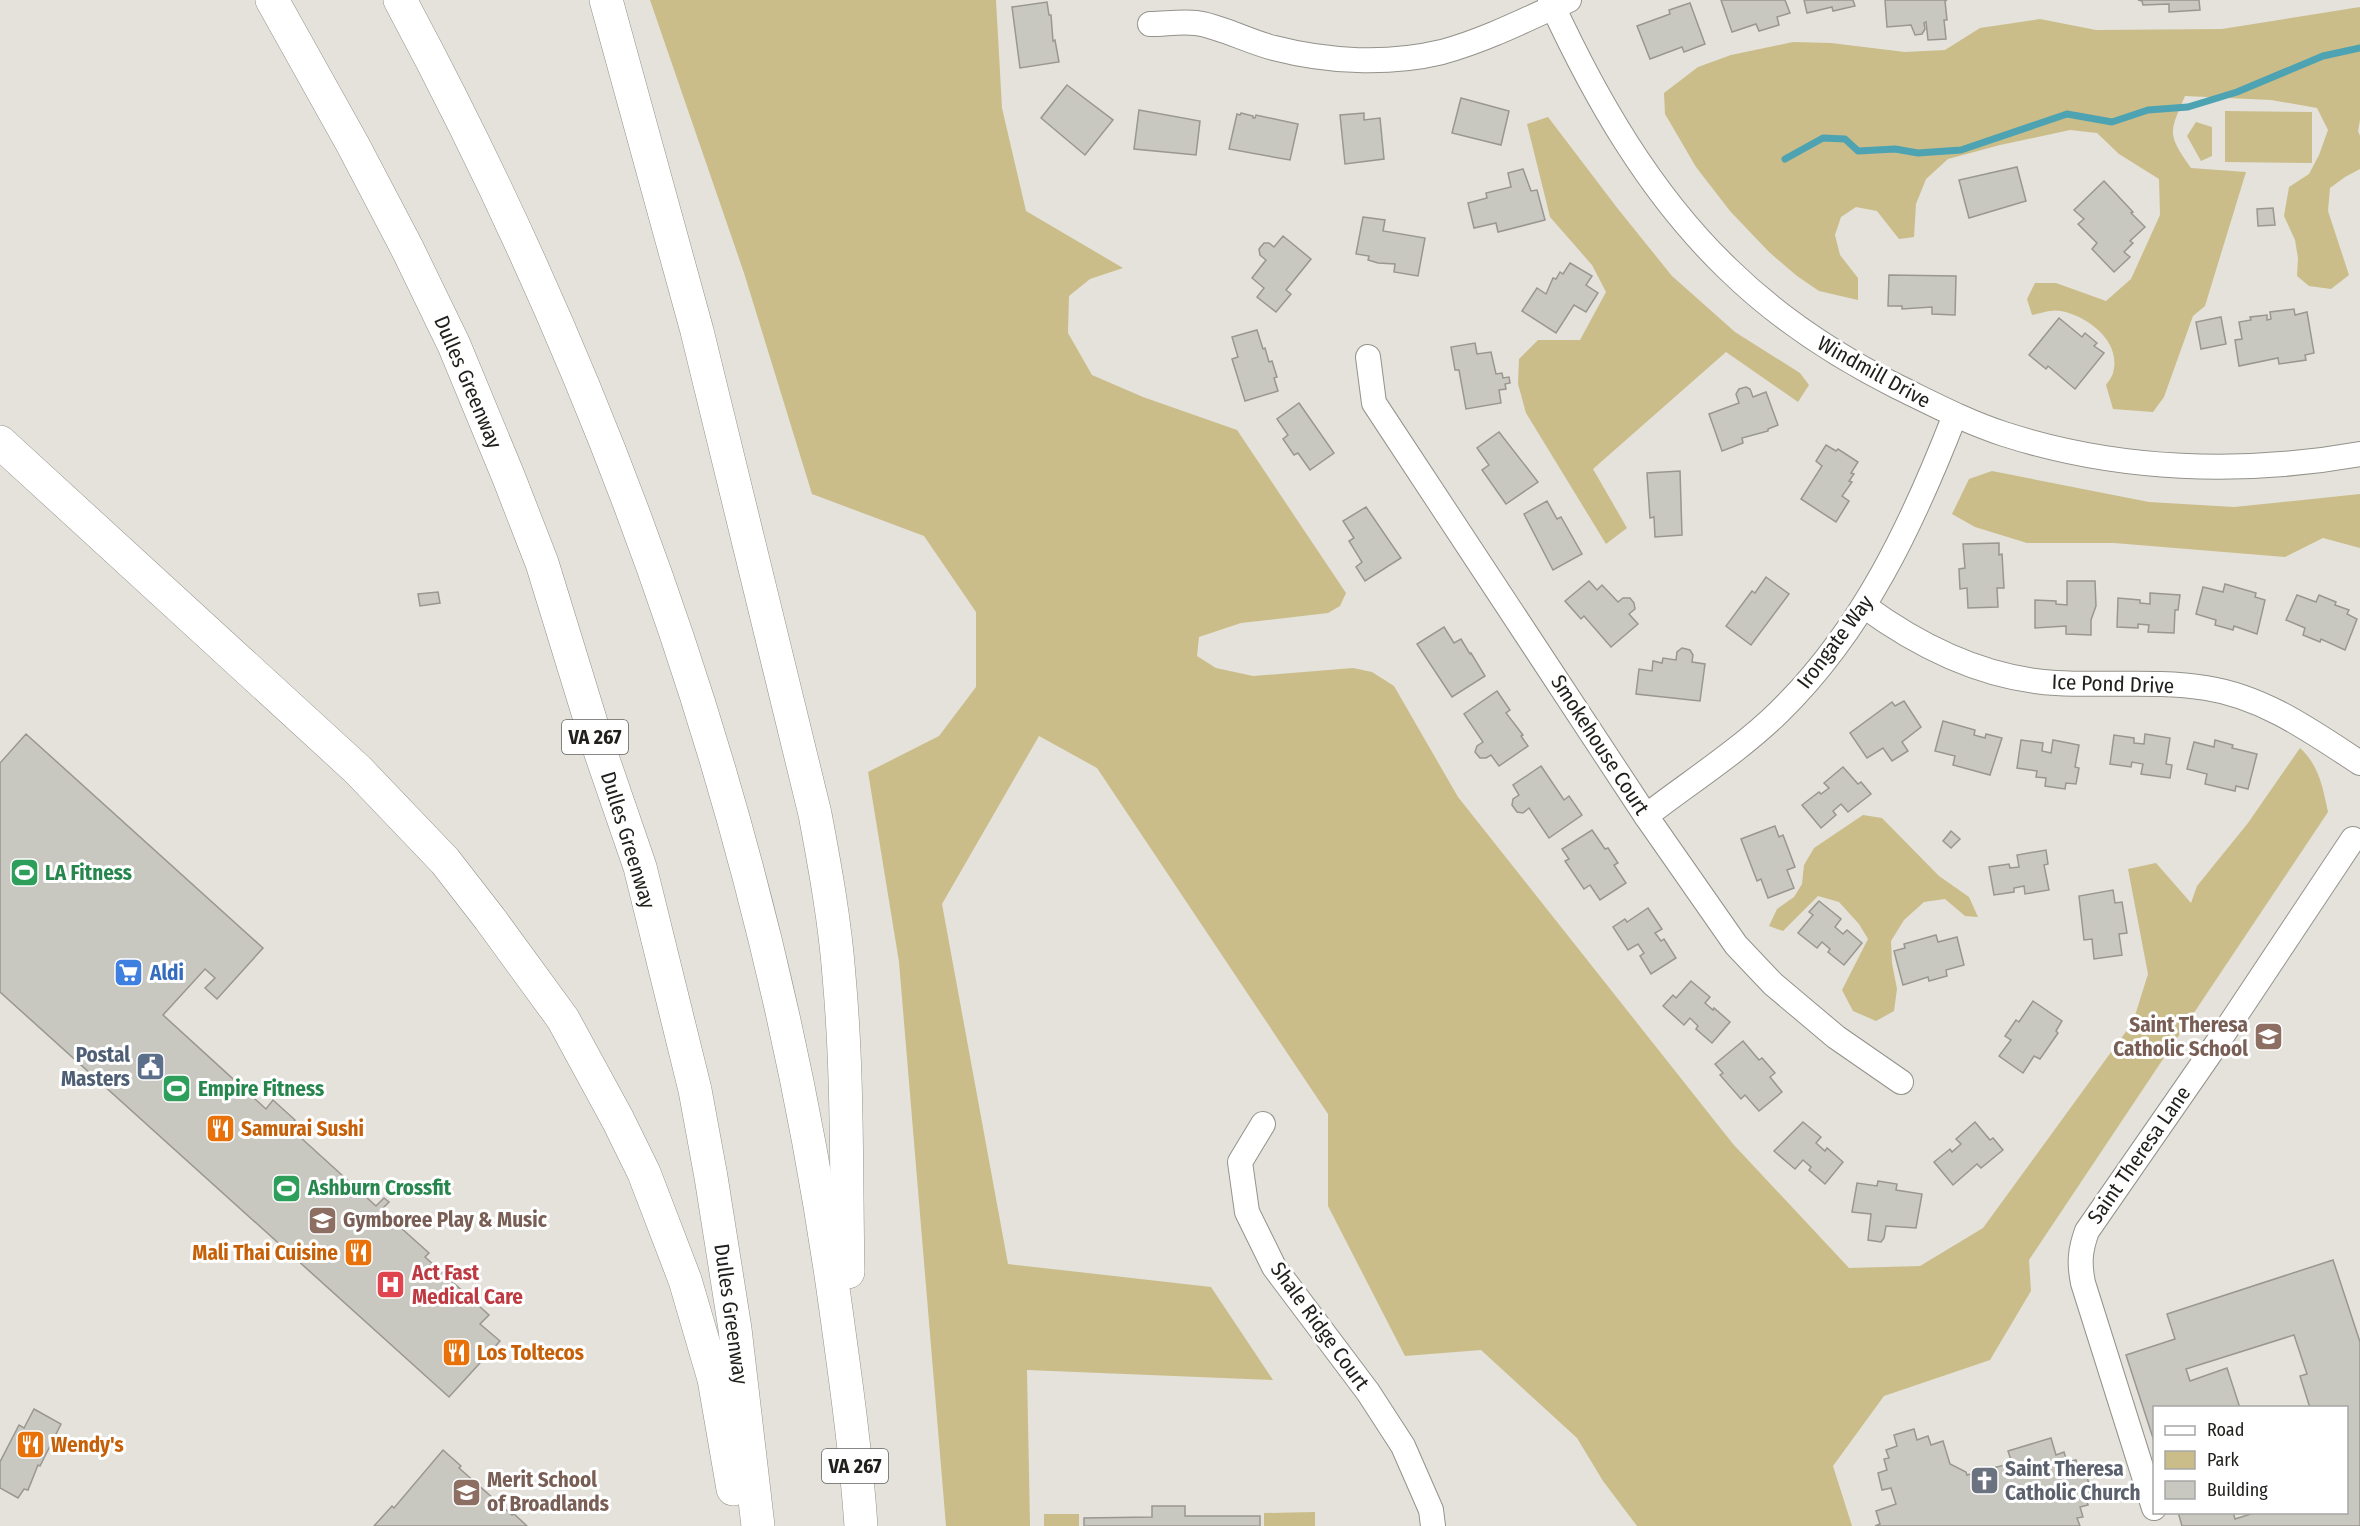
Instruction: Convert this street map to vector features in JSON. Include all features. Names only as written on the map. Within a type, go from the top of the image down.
[{"type":"highway","name":"Dulles Greenway","points":[[272,0],[358,155],[454,345],[542,563],[597,742],[640,867],[695,1090],[707,1156],[735,1329],[759,1526]]},
{"type":"highway","name":"VA 267","points":[[400,0],[449,92],[509,214],[564,337],[658,578],[704,718],[747,870],[803,1112],[827,1245],[849,1406],[861,1526]]},
{"type":"highway","points":[[606,0],[697,331],[803,761],[828,885],[839,974],[845,1065],[849,1406]]},
{"type":"highway","points":[[0,442],[358,770],[408,820],[445,861],[563,1019],[618,1119],[644,1173],[685,1280],[714,1379],[740,1526]]},
{"type":"street","points":[[1150,24],[1196,23],[1274,48],[1330,59],[1377,60],[1440,52],[1470,43],[1503,31],[1558,2]]},
{"type":"street","name":"Windmill Drive","points":[[1558,2],[1597,94],[1645,171],[1688,226],[1728,269],[1776,311],[1824,346],[1860,368],[1955,415],[2004,434],[2062,450],[2170,465],[2281,465],[2360,454]]},
{"type":"street","name":"Smokehouse Court","points":[[1368,357],[1374,403],[1646,816],[1736,945],[1773,984],[1836,1037],[1901,1082]]},
{"type":"street","name":"Irongate Way","points":[[1646,816],[1733,752],[1779,713],[1799,691],[1864,606],[1883,575],[1910,522],[1955,415]]},
{"type":"street","name":"Ice Pond Drive","points":[[1864,606],[1890,625],[1949,656],[1983,669],[2057,683],[2172,684],[2231,694],[2285,714],[2360,763]]},
{"type":"street","name":"Saint Theresa Lane","points":[[2153,1505],[2083,1283],[2079,1264],[2081,1247],[2087,1231],[2220,1039],[2353,839]]},
{"type":"street","name":"Shale Ridge Court","points":[[1263,1124],[1240,1162],[1247,1212],[1274,1267],[1368,1392],[1403,1446],[1431,1510],[1433,1526]]},
{"type":"green space","points":[[650,0],[996,0],[1002,108],[1026,211],[1123,268],[1090,279],[1069,296],[1068,333],[1092,375],[1143,397],[1237,430],[1346,593],[1340,606],[1328,613],[1241,623],[1199,637],[1197,656],[1216,668],[1253,676],[1353,668],[1372,672],[1394,686],[1458,797],[1733,1144],[1849,1268],[1920,1266],[1983,1228],[2133,1022],[2148,974],[2128,869],[2156,863],[2191,903],[2197,886],[2248,823],[2300,748],[2312,762],[2319,777],[2328,812],[2029,1260],[2031,1291],[1990,1360],[1884,1396],[1833,1466],[1852,1526],[1637,1526],[1603,1481],[1577,1438],[1481,1350],[1405,1356],[1328,1206],[1328,1114],[1097,768],[1039,736],[942,904],[1008,1264],[1211,1287],[1273,1380],[1027,1370],[1030,1526],[946,1526],[899,962],[868,772],[939,736],[976,687],[976,612],[924,536],[812,494],[744,273]]},
{"type":"green space","points":[[2360,7],[2360,120],[2358,131],[2360,169],[2330,188],[2328,211],[2349,275],[2331,289],[2309,286],[2297,276],[2298,258],[2295,240],[2284,216],[2289,187],[2309,174],[2328,130],[2317,108],[2271,100],[2185,96],[2173,133],[2178,148],[2191,168],[2246,172],[2205,306],[2193,316],[2164,397],[2153,412],[2113,409],[2106,385],[2112,375],[2114,362],[2108,341],[2092,325],[2071,314],[2054,310],[2032,315],[2027,299],[2035,283],[2056,283],[2106,301],[2131,279],[2160,215],[2159,179],[2119,154],[2097,133],[2070,130],[1948,159],[1926,179],[1916,204],[1914,237],[1899,239],[1877,211],[1856,207],[1841,217],[1835,235],[1840,255],[1858,278],[1858,300],[1819,291],[1769,252],[1730,211],[1696,167],[1665,114],[1664,93],[1698,67],[1731,55],[1793,42],[1831,43],[1905,52],[1945,50],[1980,28],[2040,19],[2096,30],[2222,29]]},
{"type":"green space","points":[[2225,111],[2312,112],[2312,163],[2225,162]]},
{"type":"green space","points":[[1548,117],[1672,276],[1735,332],[1800,373],[1809,385],[1798,402],[1726,352],[1593,469],[1627,528],[1606,544],[1526,413],[1518,384],[1519,359],[1538,340],[1580,340],[1606,292],[1592,265],[1550,217],[1527,124]]},
{"type":"green space","points":[[2196,122],[2212,127],[2212,156],[2201,161],[2187,136]]},
{"type":"green space","points":[[1992,471],[2149,502],[2234,507],[2360,494],[2360,548],[2323,538],[2285,557],[2114,543],[2027,543],[1975,527],[1952,514],[1969,479]]},
{"type":"green space","points":[[1863,815],[1882,818],[1939,876],[1969,897],[1978,917],[1965,916],[1945,899],[1924,902],[1904,920],[1891,941],[1897,989],[1894,1011],[1876,1021],[1853,1011],[1842,990],[1868,939],[1859,924],[1839,902],[1818,896],[1783,931],[1769,926],[1777,909],[1794,897],[1802,884],[1804,865],[1814,848]]},
{"type":"green space","points":[[1315,1512],[1315,1526],[1264,1526],[1264,1513]]},
{"type":"green space","points":[[1044,1514],[1079,1514],[1079,1526],[1044,1526]]},
{"type":"building","points":[[1721,0],[1785,0],[1790,13],[1777,17],[1779,25],[1759,31],[1756,24],[1732,32]]},
{"type":"building","points":[[1804,0],[1853,0],[1855,6],[1833,11],[1832,7],[1807,13]]},
{"type":"building","points":[[1885,0],[1947,0],[1945,1],[1947,20],[1944,20],[1946,39],[1928,40],[1926,22],[1922,34],[1915,35],[1911,25],[1887,27]]},
{"type":"building","points":[[2138,0],[2199,0],[2200,10],[2169,12],[2169,4],[2143,5],[2142,1]]},
{"type":"building","points":[[1047,2],[1059,62],[1020,68],[1012,7]]},
{"type":"building","points":[[1690,3],[1705,44],[1684,52],[1682,47],[1650,59],[1637,26],[1670,14],[1669,10]]},
{"type":"building","points":[[1067,85],[1113,120],[1085,155],[1041,118]]},
{"type":"building","points":[[1461,98],[1509,111],[1501,145],[1452,133]]},
{"type":"building","points":[[1139,110],[1200,121],[1196,155],[1134,149]]},
{"type":"building","points":[[1364,113],[1364,120],[1380,118],[1384,159],[1345,164],[1340,115]]},
{"type":"building","points":[[1237,114],[1253,116],[1253,118],[1256,115],[1298,124],[1290,160],[1229,149]]},
{"type":"building","points":[[2017,167],[2026,201],[1969,218],[1959,180]]},
{"type":"building","points":[[1523,169],[1531,191],[1537,190],[1545,220],[1498,232],[1496,223],[1474,228],[1468,203],[1487,198],[1486,193],[1511,187],[1508,173]]},
{"type":"building","points":[[2104,181],[2145,227],[2130,241],[2133,243],[2124,252],[2130,257],[2114,272],[2092,249],[2097,243],[2078,224],[2084,219],[2074,210]]},
{"type":"building","points":[[2273,208],[2275,225],[2258,226],[2257,209]]},
{"type":"building","points":[[1363,217],[1385,220],[1383,231],[1425,238],[1418,276],[1394,272],[1395,264],[1378,263],[1368,260],[1369,256],[1356,254]]},
{"type":"building","points":[[1283,236],[1311,259],[1286,290],[1291,294],[1276,312],[1257,297],[1264,288],[1252,278],[1266,260],[1260,255],[1259,249],[1264,243],[1269,243],[1274,247]]},
{"type":"building","points":[[1570,263],[1592,276],[1586,285],[1598,293],[1586,312],[1574,305],[1556,333],[1522,311],[1537,288],[1546,294],[1553,278],[1556,279],[1560,272],[1563,274]]},
{"type":"building","points":[[1889,275],[1956,276],[1955,315],[1932,314],[1932,307],[1902,309],[1902,306],[1888,306]]},
{"type":"building","points":[[2294,309],[2295,315],[2307,312],[2314,353],[2305,355],[2306,360],[2279,364],[2278,358],[2239,366],[2235,340],[2242,339],[2239,322],[2251,320],[2250,317],[2267,315],[2267,320],[2271,319],[2270,312]]},
{"type":"building","points":[[2221,317],[2226,344],[2201,349],[2196,322]]},
{"type":"building","points":[[2059,318],[2082,337],[2085,333],[2097,343],[2094,346],[2104,353],[2075,389],[2048,366],[2046,369],[2029,355]]},
{"type":"building","points":[[1257,330],[1269,362],[1272,361],[1278,391],[1245,401],[1232,359],[1238,357],[1232,337]]},
{"type":"building","points":[[1475,343],[1477,354],[1491,352],[1496,374],[1502,373],[1503,378],[1509,377],[1510,383],[1505,384],[1506,389],[1499,390],[1501,403],[1466,409],[1459,370],[1455,370],[1451,347]]},
{"type":"building","points":[[1746,387],[1750,389],[1753,397],[1766,392],[1778,425],[1768,431],[1742,438],[1743,443],[1722,451],[1709,414],[1739,403],[1736,394],[1739,389]]},
{"type":"building","points":[[1299,403],[1334,453],[1310,470],[1298,453],[1294,455],[1283,439],[1288,435],[1277,419]]},
{"type":"building","points":[[1499,432],[1538,482],[1506,504],[1482,470],[1489,465],[1477,448]]},
{"type":"building","points":[[1826,445],[1836,451],[1838,449],[1858,462],[1851,473],[1854,474],[1849,481],[1852,482],[1842,496],[1849,501],[1836,522],[1801,499],[1822,466],[1816,461]]},
{"type":"building","points":[[1680,471],[1682,535],[1655,537],[1654,517],[1650,518],[1647,473]]},
{"type":"building","points":[[1547,501],[1557,519],[1561,517],[1582,554],[1553,570],[1524,514]]},
{"type":"building","points":[[1366,507],[1401,558],[1365,581],[1356,567],[1362,562],[1349,541],[1354,538],[1343,521]]},
{"type":"building","points":[[1999,543],[2004,588],[1997,588],[1998,607],[1968,608],[1967,588],[1960,589],[1959,569],[1965,568],[1963,544]]},
{"type":"building","points":[[1766,577],[1789,594],[1751,645],[1726,626],[1752,591],[1755,593]]},
{"type":"building","points":[[1589,581],[1597,590],[1602,585],[1618,602],[1623,598],[1630,598],[1634,603],[1635,609],[1629,614],[1638,624],[1611,647],[1584,616],[1581,619],[1565,601]]},
{"type":"building","points":[[2067,581],[2095,581],[2096,606],[2091,620],[2091,635],[2066,634],[2066,626],[2035,628],[2035,600],[2056,601],[2056,604],[2067,605]]},
{"type":"building","points":[[2225,584],[2256,593],[2255,597],[2265,600],[2257,634],[2234,626],[2233,630],[2215,625],[2216,620],[2196,614],[2203,587],[2223,592]]},
{"type":"building","points":[[438,592],[440,603],[420,606],[418,594]]},
{"type":"building","points":[[2150,593],[2180,595],[2178,610],[2175,610],[2174,633],[2148,632],[2149,625],[2138,624],[2138,628],[2117,627],[2118,598],[2140,600],[2140,603],[2150,604]]},
{"type":"building","points":[[2297,595],[2316,602],[2319,595],[2349,610],[2347,614],[2357,619],[2345,650],[2321,639],[2320,642],[2303,635],[2305,628],[2286,620]]},
{"type":"building","points":[[1444,627],[1454,643],[1461,639],[1485,676],[1452,697],[1417,644]]},
{"type":"building","points":[[1682,648],[1690,650],[1693,655],[1692,662],[1705,664],[1700,701],[1636,694],[1639,669],[1652,671],[1653,661],[1662,663],[1663,658],[1676,660],[1677,652]]},
{"type":"building","points":[[1497,691],[1510,710],[1506,713],[1523,735],[1521,736],[1528,746],[1499,766],[1491,755],[1480,758],[1475,752],[1477,746],[1483,742],[1464,714]]},
{"type":"building","points":[[1904,701],[1921,727],[1902,742],[1908,751],[1892,761],[1883,748],[1867,758],[1850,733],[1892,702],[1895,706]]},
{"type":"building","points":[[1943,721],[1975,730],[1974,735],[1985,738],[1986,734],[2002,738],[1990,775],[1953,765],[1955,756],[1935,751]]},
{"type":"building","points":[[26,734],[263,948],[217,999],[205,988],[215,978],[205,969],[163,1015],[266,1109],[273,1100],[295,1120],[289,1127],[376,1206],[384,1198],[389,1202],[381,1210],[429,1253],[425,1257],[489,1315],[480,1324],[500,1341],[449,1397],[0,992],[0,763]]},
{"type":"building","points":[[2145,734],[2170,738],[2166,764],[2172,765],[2170,778],[2141,774],[2143,764],[2132,762],[2131,767],[2110,764],[2114,735],[2134,738],[2134,743],[2144,744]]},
{"type":"building","points":[[2021,740],[2043,743],[2042,751],[2051,753],[2053,740],[2079,745],[2075,767],[2079,768],[2076,784],[2066,783],[2065,789],[2045,786],[2046,778],[2036,777],[2037,771],[2017,768]]},
{"type":"building","points":[[2215,740],[2233,745],[2232,748],[2257,754],[2248,789],[2236,786],[2235,791],[2205,784],[2207,774],[2187,769],[2194,742],[2214,747]]},
{"type":"building","points":[[1541,766],[1564,800],[1569,796],[1582,815],[1549,838],[1529,808],[1523,813],[1517,812],[1512,805],[1513,799],[1519,795],[1513,785]]},
{"type":"building","points":[[1843,767],[1858,784],[1861,782],[1871,794],[1848,812],[1841,804],[1833,811],[1836,815],[1821,828],[1802,805],[1819,792],[1821,794],[1829,788],[1824,783]]},
{"type":"building","points":[[1775,826],[1779,837],[1783,835],[1795,867],[1787,870],[1794,888],[1768,898],[1761,879],[1757,881],[1741,839]]},
{"type":"building","points":[[1592,830],[1618,863],[1614,865],[1626,883],[1600,900],[1590,885],[1584,889],[1565,861],[1569,859],[1562,849]]},
{"type":"building","points":[[1951,831],[1960,839],[1951,848],[1943,841]]},
{"type":"building","points":[[2046,850],[2048,864],[2044,865],[2049,890],[2025,894],[2024,886],[2014,888],[2014,892],[1994,895],[1989,867],[2009,864],[2010,868],[2019,867],[2017,855]]},
{"type":"building","points":[[2113,890],[2115,903],[2122,902],[2127,933],[2119,934],[2122,955],[2094,959],[2092,939],[2084,940],[2079,896]]},
{"type":"building","points":[[1819,901],[1841,919],[1835,927],[1843,934],[1847,930],[1862,943],[1844,965],[1828,952],[1830,949],[1822,942],[1817,948],[1798,933],[1813,915],[1809,912]]},
{"type":"building","points":[[1648,908],[1662,929],[1655,933],[1661,941],[1664,939],[1676,958],[1651,974],[1640,956],[1644,953],[1638,944],[1628,950],[1613,927],[1625,919],[1627,922]]},
{"type":"building","points":[[1936,935],[1938,942],[1957,937],[1964,965],[1946,970],[1947,976],[1929,981],[1928,977],[1903,985],[1894,951],[1905,948],[1904,944]]},
{"type":"building","points":[[1691,981],[1710,997],[1705,1003],[1730,1022],[1712,1043],[1696,1029],[1698,1026],[1690,1018],[1684,1025],[1663,1006],[1673,995],[1676,998]]},
{"type":"building","points":[[2033,1001],[2062,1021],[2056,1031],[2058,1033],[2040,1059],[2034,1056],[2023,1073],[1999,1056],[2011,1040],[2005,1036],[2016,1020],[2019,1022]]},
{"type":"building","points":[[1743,1041],[1759,1060],[1762,1058],[1775,1073],[1770,1077],[1782,1092],[1759,1111],[1745,1095],[1741,1099],[1720,1075],[1723,1073],[1715,1064]]},
{"type":"building","points":[[1803,1122],[1821,1137],[1816,1143],[1825,1151],[1827,1148],[1843,1162],[1825,1184],[1809,1170],[1811,1167],[1803,1160],[1795,1169],[1774,1151]]},
{"type":"building","points":[[1975,1122],[1990,1140],[1993,1138],[2003,1150],[1981,1168],[1977,1164],[1953,1185],[1934,1162],[1950,1149],[1952,1152],[1961,1144],[1956,1139]]},
{"type":"building","points":[[1878,1181],[1897,1184],[1896,1190],[1922,1194],[1916,1228],[1886,1226],[1881,1242],[1868,1240],[1871,1214],[1852,1212],[1857,1183],[1877,1186]]},
{"type":"building","points":[[2333,1260],[2360,1342],[2360,1526],[2182,1526],[2179,1514],[2234,1514],[2235,1519],[2251,1514],[2348,1514],[2348,1406],[2309,1406],[2300,1376],[2307,1374],[2294,1335],[2186,1369],[2190,1381],[2227,1368],[2239,1406],[2153,1406],[2153,1438],[2126,1355],[2175,1339],[2167,1314]]},
{"type":"building","name":"Wendy's","points":[[34,1409],[61,1424],[40,1466],[38,1465],[28,1490],[24,1489],[18,1498],[0,1488],[0,1462],[19,1425],[24,1428]]},
{"type":"building","name":"Saint Theresa Catholic Church","points":[[1914,1429],[1917,1440],[1928,1436],[1931,1445],[1943,1441],[1950,1464],[1966,1472],[1967,1475],[2012,1463],[2008,1451],[2051,1438],[2056,1455],[2064,1452],[2067,1462],[2076,1460],[2079,1470],[2084,1468],[2092,1493],[2085,1496],[2088,1505],[2080,1507],[2083,1517],[2077,1518],[2080,1526],[1875,1526],[1880,1524],[1876,1511],[1896,1504],[1891,1488],[1882,1490],[1878,1473],[1887,1470],[1884,1459],[1889,1458],[1886,1450],[1897,1446],[1894,1435]]},
{"type":"building","name":"Merit School of Broadlands","points":[[443,1450],[461,1466],[459,1468],[527,1526],[374,1526],[392,1506],[394,1508]]},
{"type":"building","points":[[1152,1506],[1185,1506],[1185,1516],[1260,1516],[1260,1526],[1084,1526],[1084,1518],[1152,1517]]},
{"type":"waterway","points":[[1785,159],[1823,138],[1845,139],[1858,151],[1895,149],[1918,153],[1961,150],[2067,114],[2112,122],[2148,110],[2188,107],[2237,92],[2323,56],[2360,48]]},
{"type":"place","name":"LA Fitness","points":[[24,873]]},
{"type":"place","name":"Aldi","points":[[129,973]]},
{"type":"place","name":"Saint Theresa Catholic School","points":[[2269,1037]]},
{"type":"place","name":"Postal Masters","points":[[151,1067]]},
{"type":"place","name":"Empire Fitness","points":[[177,1089]]},
{"type":"place","name":"Samurai Sushi","points":[[220,1129]]},
{"type":"place","name":"Ashburn Crossfit","points":[[287,1188]]},
{"type":"place","name":"Gymboree Play & Music","points":[[322,1220]]},
{"type":"place","name":"Mali Thai Cuisine","points":[[359,1253]]},
{"type":"place","name":"Act Fast Medical Care","points":[[391,1285]]},
{"type":"place","name":"Los Toltecos","points":[[456,1353]]},
{"type":"place","name":"Wendy's","points":[[30,1445]]},
{"type":"place","name":"Saint Theresa Catholic Church","points":[[1984,1481]]},
{"type":"place","name":"Merit School of Broadlands","points":[[466,1492]]}]
